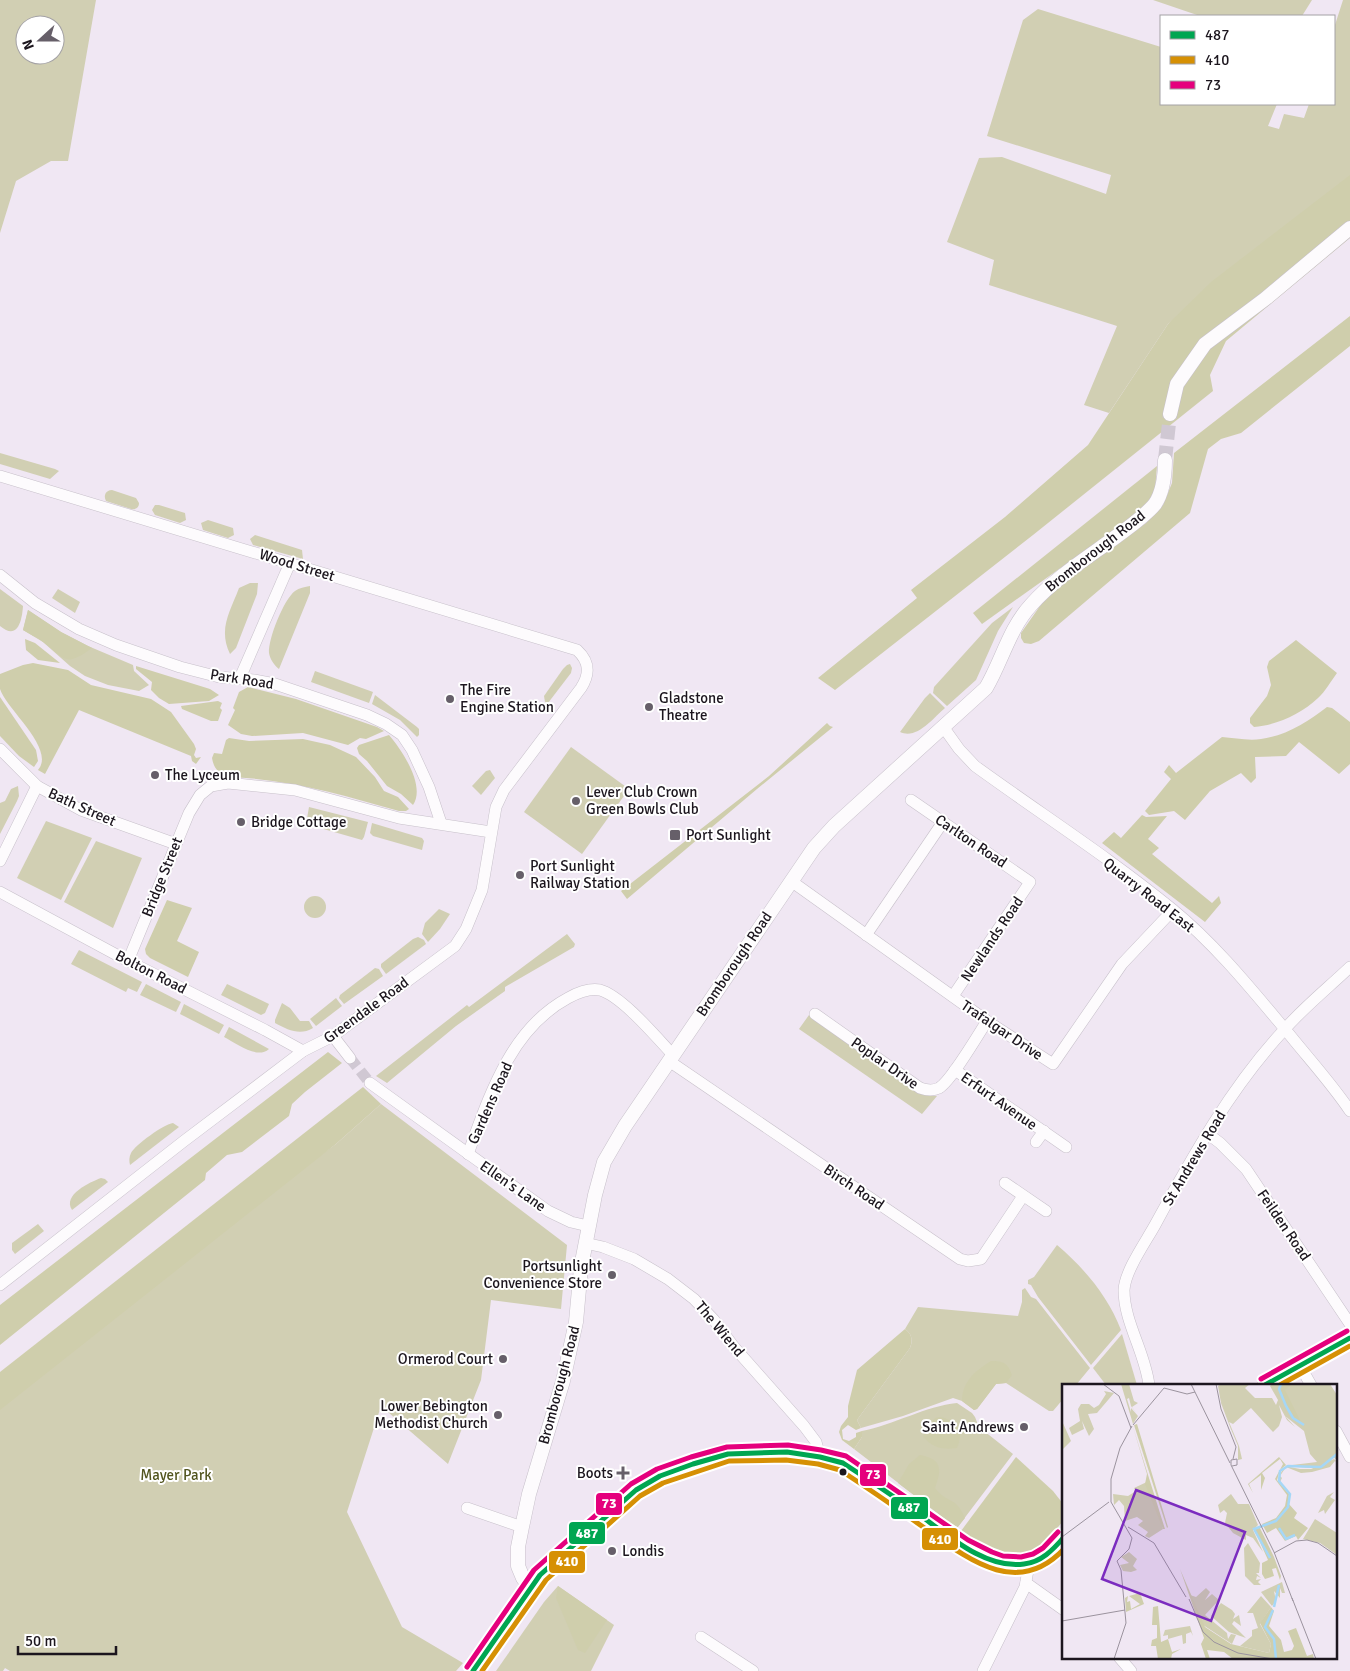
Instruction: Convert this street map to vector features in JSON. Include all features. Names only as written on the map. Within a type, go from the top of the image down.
[{"type":"main road","points":[[1267,1384],[1299,1364],[1350,1338]]},
{"type":"main road","points":[[474,1671],[540,1575],[636,1490],[660,1476],[728,1454],[787,1452],[843,1463],[971,1550],[998,1562],[1013,1566],[1033,1563],[1046,1557],[1062,1539]]},
{"type":"street","points":[[1170,414],[1177,384],[1206,344],[1350,228]]},
{"type":"street","name":"Bromborough Road","points":[[530,1588],[522,1578],[518,1566],[518,1547],[529,1494],[563,1381],[576,1322],[588,1226],[604,1162],[625,1126],[814,848],[834,826],[986,688],[1013,630],[1030,606],[1055,580],[1129,526],[1155,504],[1165,478],[1165,460]]},
{"type":"street","name":"Wood Street","points":[[0,476],[577,650],[582,654],[587,664]]},
{"type":"street","points":[[240,678],[290,563]]},
{"type":"street","name":"Park Road","points":[[0,575],[35,603],[79,629],[116,645],[180,667],[219,677],[268,682],[370,716],[402,735],[412,750],[429,787],[441,823]]},
{"type":"street","name":"Greendale Road","points":[[0,1285],[184,1141],[304,1051],[333,1036],[455,946],[466,929],[482,890],[496,807],[504,790],[581,688],[587,678],[587,664]]},
{"type":"street","name":"Quarry Road East","points":[[944,728],[959,749],[976,766],[1173,910],[1206,940],[1239,975],[1350,1111]]},
{"type":"street","name":"Bath Street","points":[[0,749],[37,786],[81,810],[176,844]]},
{"type":"street","name":"Bridge Street","points":[[128,961],[189,813],[200,794],[211,786],[228,783],[294,790],[400,818],[441,823]]},
{"type":"street","points":[[0,861],[37,786]]},
{"type":"street","name":"Carlton Road","points":[[911,800],[1030,882]]},
{"type":"street","points":[[866,935],[944,822]]},
{"type":"street","points":[[441,823],[492,832]]},
{"type":"street","name":"Trafalgar Drive","points":[[791,881],[988,1021],[1052,1064],[1122,964],[1173,910]]},
{"type":"street","name":"Newlands Road","points":[[953,996],[1030,882]]},
{"type":"street","name":"Bolton Road","points":[[0,892],[128,961],[304,1051]]},
{"type":"street","name":"St Andrews Road","points":[[1149,1384],[1140,1346],[1125,1311],[1124,1288],[1131,1269],[1186,1169],[1237,1087],[1284,1029],[1350,967]]},
{"type":"street","name":"Gardens Road","points":[[468,1154],[494,1086],[522,1038],[546,1013],[576,994],[592,989],[609,994],[624,1004],[671,1058]]},
{"type":"street","name":"Poplar Drive","points":[[815,1014],[920,1088],[926,1090],[940,1088],[988,1021]]},
{"type":"street","points":[[333,1036],[350,1058]]},
{"type":"street","name":"Birch Road","points":[[671,1058],[960,1259],[968,1261],[981,1259],[1023,1196]]},
{"type":"street","name":"Erfurt Avenue","points":[[954,1070],[1066,1147]]},
{"type":"street","name":"Ellen's Lane","points":[[370,1083],[548,1211],[571,1222],[588,1226]]},
{"type":"street","name":"Erfurt Avenue","points":[[1036,1142],[1044,1131]]},
{"type":"street","name":"Feilden Road","points":[[1208,1134],[1220,1143],[1246,1169],[1350,1324]]},
{"type":"street","points":[[1005,1183],[1046,1211]]},
{"type":"street","name":"The Wiend","points":[[585,1243],[603,1247],[634,1259],[668,1279],[694,1299],[804,1426],[816,1442],[820,1457]]},
{"type":"street","points":[[1299,1364],[1310,1384]]},
{"type":"street","points":[[1338,1435],[1350,1457]]},
{"type":"street","points":[[467,1508],[522,1527]]},
{"type":"street","points":[[983,1671],[1026,1583],[1028,1570],[1026,1564]]},
{"type":"street","points":[[1026,1583],[1062,1609]]},
{"type":"street","points":[[701,1637],[754,1671]]},
{"type":"street","points":[[1120,1658],[1131,1671]]},
{"type":"green space","points":[[0,0],[96,0],[68,161],[51,161],[16,181],[0,233]]},
{"type":"green space","points":[[1153,0],[1312,0],[1303,15],[1197,15]]},
{"type":"green space","points":[[1343,0],[1350,0],[1350,178],[1168,324],[1109,413],[1084,405],[1117,326],[989,285],[994,260],[947,242],[979,158],[1002,157],[1106,194],[1111,175],[987,136],[1023,20],[1038,9],[1160,47],[1160,105],[1277,105],[1268,126],[1279,129],[1284,114],[1304,118],[1309,105],[1335,105],[1335,25]]},
{"type":"green space","points":[[1350,175],[1350,238],[1226,341],[1210,375],[1213,391],[835,690],[818,678],[917,598],[911,590],[1005,517],[1088,445],[1168,324],[1211,282]]},
{"type":"green space","points":[[1350,316],[1350,346],[1241,433],[1221,439],[1208,449],[1190,513],[1039,641],[1031,644],[1024,643],[1021,633],[1051,592],[1146,523],[1163,505],[1172,483],[1174,453]]},
{"type":"green space","points":[[0,453],[59,471],[50,479],[0,464]]},
{"type":"green space","points":[[1157,466],[1155,491],[1145,506],[982,624],[973,613]]},
{"type":"green space","points":[[112,490],[136,498],[139,503],[138,506],[135,509],[131,509],[106,501],[106,493]]},
{"type":"green space","points":[[155,505],[185,513],[186,520],[180,523],[155,515],[152,510]]},
{"type":"green space","points":[[208,520],[233,528],[234,535],[228,538],[203,530],[201,523]]},
{"type":"green space","points":[[255,535],[302,550],[303,559],[253,545],[250,539]]},
{"type":"green space","points":[[250,583],[258,583],[257,594],[236,648],[230,654],[225,637],[229,613],[239,588]]},
{"type":"green space","points":[[310,586],[310,593],[279,669],[272,662],[269,653],[274,629],[291,595],[298,589]]},
{"type":"green space","points":[[0,589],[23,606],[22,617],[15,630],[6,630],[0,626]]},
{"type":"green space","points":[[58,589],[80,602],[75,613],[52,598]]},
{"type":"green space","points":[[1013,607],[998,631],[976,680],[947,706],[933,693],[934,687],[992,623]]},
{"type":"green space","points":[[28,610],[61,632],[133,665],[134,671],[149,685],[139,691],[108,685],[85,676],[70,666],[43,642],[23,630]]},
{"type":"green space","points":[[28,610],[61,632],[92,648],[76,658],[66,659],[61,657],[41,640],[23,630]]},
{"type":"green space","points":[[25,639],[35,643],[60,663],[38,660],[26,650]]},
{"type":"green space","points":[[1296,640],[1337,673],[1321,696],[1304,709],[1280,721],[1254,727],[1250,723],[1250,718],[1267,696],[1271,685],[1267,667],[1269,661]]},
{"type":"green space","points":[[33,663],[68,670],[91,685],[151,699],[171,712],[194,744],[196,749],[194,755],[196,758],[201,757],[196,764],[192,761],[191,756],[79,710],[45,774],[38,770],[42,761],[41,751],[36,741],[4,698],[0,689],[0,674]]},
{"type":"green space","points":[[570,664],[572,668],[571,673],[548,703],[545,702],[544,696],[563,669]]},
{"type":"green space","points":[[136,666],[210,689],[219,695],[209,701],[169,704],[151,690],[152,682],[136,669]]},
{"type":"green space","points":[[315,671],[373,692],[369,703],[311,682]]},
{"type":"green space","points":[[248,687],[296,699],[384,731],[366,739],[360,738],[348,745],[303,733],[252,736],[241,734],[228,725],[235,710],[233,708],[239,692]]},
{"type":"green space","points":[[930,693],[945,708],[919,731],[906,734],[900,732],[925,698]]},
{"type":"green space","points":[[375,695],[417,727],[419,735],[417,737],[400,720],[372,704]]},
{"type":"green space","points":[[0,697],[36,750],[38,761],[34,767],[19,756],[0,736]]},
{"type":"green space","points":[[218,701],[222,703],[220,708],[222,710],[218,721],[211,721],[182,709],[181,706]]},
{"type":"green space","points":[[1327,707],[1332,708],[1350,722],[1350,764],[1339,774],[1299,742],[1286,756],[1255,757],[1256,778],[1251,783],[1241,773],[1210,791],[1185,820],[1174,811],[1149,815],[1145,811],[1171,779],[1164,772],[1169,765],[1176,773],[1222,737],[1252,740],[1279,735],[1296,728]]},
{"type":"green space","points":[[827,723],[833,727],[627,899],[621,891],[769,776]]},
{"type":"green space","points":[[389,735],[406,759],[415,778],[417,788],[413,805],[401,794],[387,786],[359,754],[357,748],[359,745]]},
{"type":"green space","points":[[229,738],[249,741],[303,739],[330,745],[356,757],[375,777],[384,791],[398,797],[409,809],[399,811],[294,784],[229,777],[217,770],[212,758],[214,753],[222,754],[226,740]]},
{"type":"green space","name":"Lever Club Crown Green Bowls Club","points":[[571,747],[629,789],[582,854],[524,812]]},
{"type":"green space","points":[[490,770],[495,778],[481,795],[472,786],[486,771]]},
{"type":"green space","points":[[18,786],[19,796],[0,834],[0,803],[5,801],[11,789]]},
{"type":"green space","points":[[309,807],[368,822],[364,837],[362,840],[306,824]]},
{"type":"green space","points":[[1142,815],[1146,817],[1167,816],[1148,839],[1159,848],[1152,854],[1212,903],[1219,896],[1221,903],[1205,922],[1102,843],[1114,832],[1121,838]]},
{"type":"green space","points":[[46,821],[92,838],[61,900],[17,878]]},
{"type":"green space","points":[[372,823],[422,838],[424,841],[422,850],[373,836],[370,833]]},
{"type":"green space","points":[[96,841],[142,858],[113,928],[64,902]]},
{"type":"green space","points":[[315,896],[323,899],[326,907],[323,915],[315,918],[307,915],[304,907],[307,899]]},
{"type":"green space","points":[[167,900],[192,908],[177,941],[199,952],[188,977],[150,958],[146,954],[145,949]]},
{"type":"green space","points":[[439,909],[450,914],[428,942],[422,934],[425,923]]},
{"type":"green space","points":[[567,934],[575,944],[574,947],[505,987],[505,991],[456,1026],[387,1083],[376,1076],[467,1005],[469,1007]]},
{"type":"green space","points":[[418,937],[424,940],[426,944],[386,974],[381,964]]},
{"type":"green space","points":[[79,950],[142,982],[137,992],[128,988],[126,992],[71,964]]},
{"type":"green space","points":[[375,968],[379,969],[383,976],[344,1004],[339,998],[340,995]]},
{"type":"green space","points":[[146,984],[181,1002],[176,1012],[140,995]]},
{"type":"green space","points":[[227,984],[269,1004],[265,1013],[261,1015],[221,995]]},
{"type":"green space","points":[[336,998],[342,1006],[316,1026],[310,1019]]},
{"type":"green space","points":[[282,1003],[290,1008],[300,1021],[309,1021],[313,1028],[299,1032],[289,1030],[275,1023]]},
{"type":"green space","points":[[184,1004],[224,1025],[219,1034],[180,1014]]},
{"type":"green space","points":[[809,1015],[923,1095],[937,1096],[922,1114],[799,1029]]},
{"type":"green space","points":[[229,1027],[269,1049],[259,1053],[240,1046],[224,1037]]},
{"type":"green space","points":[[328,1052],[342,1063],[292,1104],[289,1116],[242,1152],[227,1155],[206,1173],[205,1180],[0,1345],[0,1305]]},
{"type":"green space","points":[[363,1087],[381,1104],[336,1144],[0,1410],[0,1372]]},
{"type":"green space","name":"Mayer Park","points":[[381,1104],[567,1245],[561,1309],[491,1300],[481,1380],[448,1464],[381,1406],[347,1512],[402,1627],[463,1663],[456,1671],[10,1671],[5,1668],[3,1671],[0,1671],[0,1389],[336,1144]]},
{"type":"green space","points":[[173,1123],[179,1127],[130,1165],[130,1154],[138,1145],[157,1131]]},
{"type":"green space","points":[[101,1178],[108,1182],[72,1210],[70,1204],[74,1194],[84,1186]]},
{"type":"green space","points":[[38,1224],[44,1231],[15,1254],[12,1250],[12,1243]]},
{"type":"green space","points":[[1057,1245],[1077,1263],[1094,1283],[1116,1318],[1121,1330],[1091,1365],[1038,1297],[1031,1285],[1028,1284],[1028,1280],[1034,1277]]},
{"type":"green space","points":[[1025,1288],[1031,1297],[1036,1299],[1090,1368],[1077,1384],[1062,1384],[1062,1400],[1053,1411],[1049,1411],[1006,1383],[996,1384],[977,1409],[974,1410],[962,1401],[953,1398],[903,1416],[861,1428],[857,1420],[910,1348],[911,1337],[905,1329],[918,1307],[1018,1316],[1022,1302],[1022,1290]]},
{"type":"green space","points":[[905,1329],[911,1337],[910,1348],[857,1420],[861,1428],[856,1430],[848,1425],[842,1430],[843,1439],[849,1441],[856,1437],[856,1433],[862,1431],[862,1437],[854,1449],[842,1440],[839,1432],[848,1417],[848,1406],[857,1370]]},
{"type":"green space","points":[[1122,1334],[1137,1384],[1105,1384],[1093,1368]]},
{"type":"green space","points":[[991,1361],[1004,1364],[1009,1368],[1012,1375],[1006,1383],[996,1384],[977,1409],[974,1410],[962,1401],[964,1388],[980,1368]]},
{"type":"green space","points":[[957,1403],[972,1413],[979,1427],[1013,1454],[957,1528],[854,1449],[862,1437],[862,1431],[886,1425],[933,1408]]},
{"type":"green space","points":[[940,1417],[956,1424],[960,1432],[957,1448],[947,1449],[938,1447],[930,1443],[923,1436],[935,1418]]},
{"type":"green space","points":[[920,1455],[933,1459],[936,1462],[939,1475],[935,1488],[958,1506],[965,1518],[957,1528],[898,1483],[909,1464]]},
{"type":"green space","points":[[1016,1457],[1053,1491],[1062,1502],[1062,1522],[1041,1547],[1029,1552],[1010,1555],[1001,1554],[985,1548],[961,1531]]},
{"type":"green space","points":[[558,1586],[614,1625],[591,1671],[496,1671],[544,1602]]},
{"type":"green space","points":[[558,1586],[607,1620],[585,1653],[578,1650],[556,1598]]},
{"type":"tunnel","points":[[1165,460],[1170,414]]},
{"type":"tunnel","points":[[350,1058],[370,1083]]},
{"type":"transit line","name":"73","points":[[1261,1379],[1347,1331]]},
{"type":"transit line","name":"487","points":[[1267,1384],[1350,1338]]},
{"type":"transit line","name":"410","points":[[1282,1384],[1350,1346]]},
{"type":"transit line","name":"73","points":[[467,1667],[534,1570],[631,1484],[657,1469],[727,1447],[788,1445],[846,1456],[968,1540],[1003,1556],[1021,1557],[1033,1554],[1043,1548],[1058,1532]]},
{"type":"transit line","name":"487","points":[[473,1671],[540,1575],[636,1490],[660,1476],[728,1454],[787,1452],[843,1463],[951,1538],[979,1555],[994,1561],[1009,1564],[1030,1563],[1046,1555],[1062,1539]]},
{"type":"transit line","name":"410","points":[[482,1671],[546,1580],[640,1496],[663,1483],[729,1461],[786,1460],[818,1464],[840,1470],[951,1547],[988,1567],[1007,1572],[1026,1571],[1045,1564],[1062,1551]]},
{"type":"place","name":"The Fire Engine Station","points":[[450,699]]},
{"type":"place","name":"Gladstone Theatre","points":[[649,707]]},
{"type":"place","name":"The Lyceum","points":[[155,775]]},
{"type":"place","name":"Lever Club Crown Green Bowls Club","points":[[576,801]]},
{"type":"place","name":"Bridge Cottage","points":[[241,822]]},
{"type":"place","name":"Port Sunlight","points":[[675,835]]},
{"type":"place","name":"Port Sunlight Railway Station","points":[[520,875]]},
{"type":"place","name":"Portsunlight Convenience Store","points":[[612,1275]]},
{"type":"place","name":"Ormerod Court","points":[[503,1359]]},
{"type":"place","name":"Lower Bebington Methodist Church","points":[[498,1415]]},
{"type":"place","name":"Saint Andrews","points":[[1024,1427]]},
{"type":"place","name":"Boots","points":[[623,1473]]},
{"type":"place","name":"Londis","points":[[612,1551]]}]
